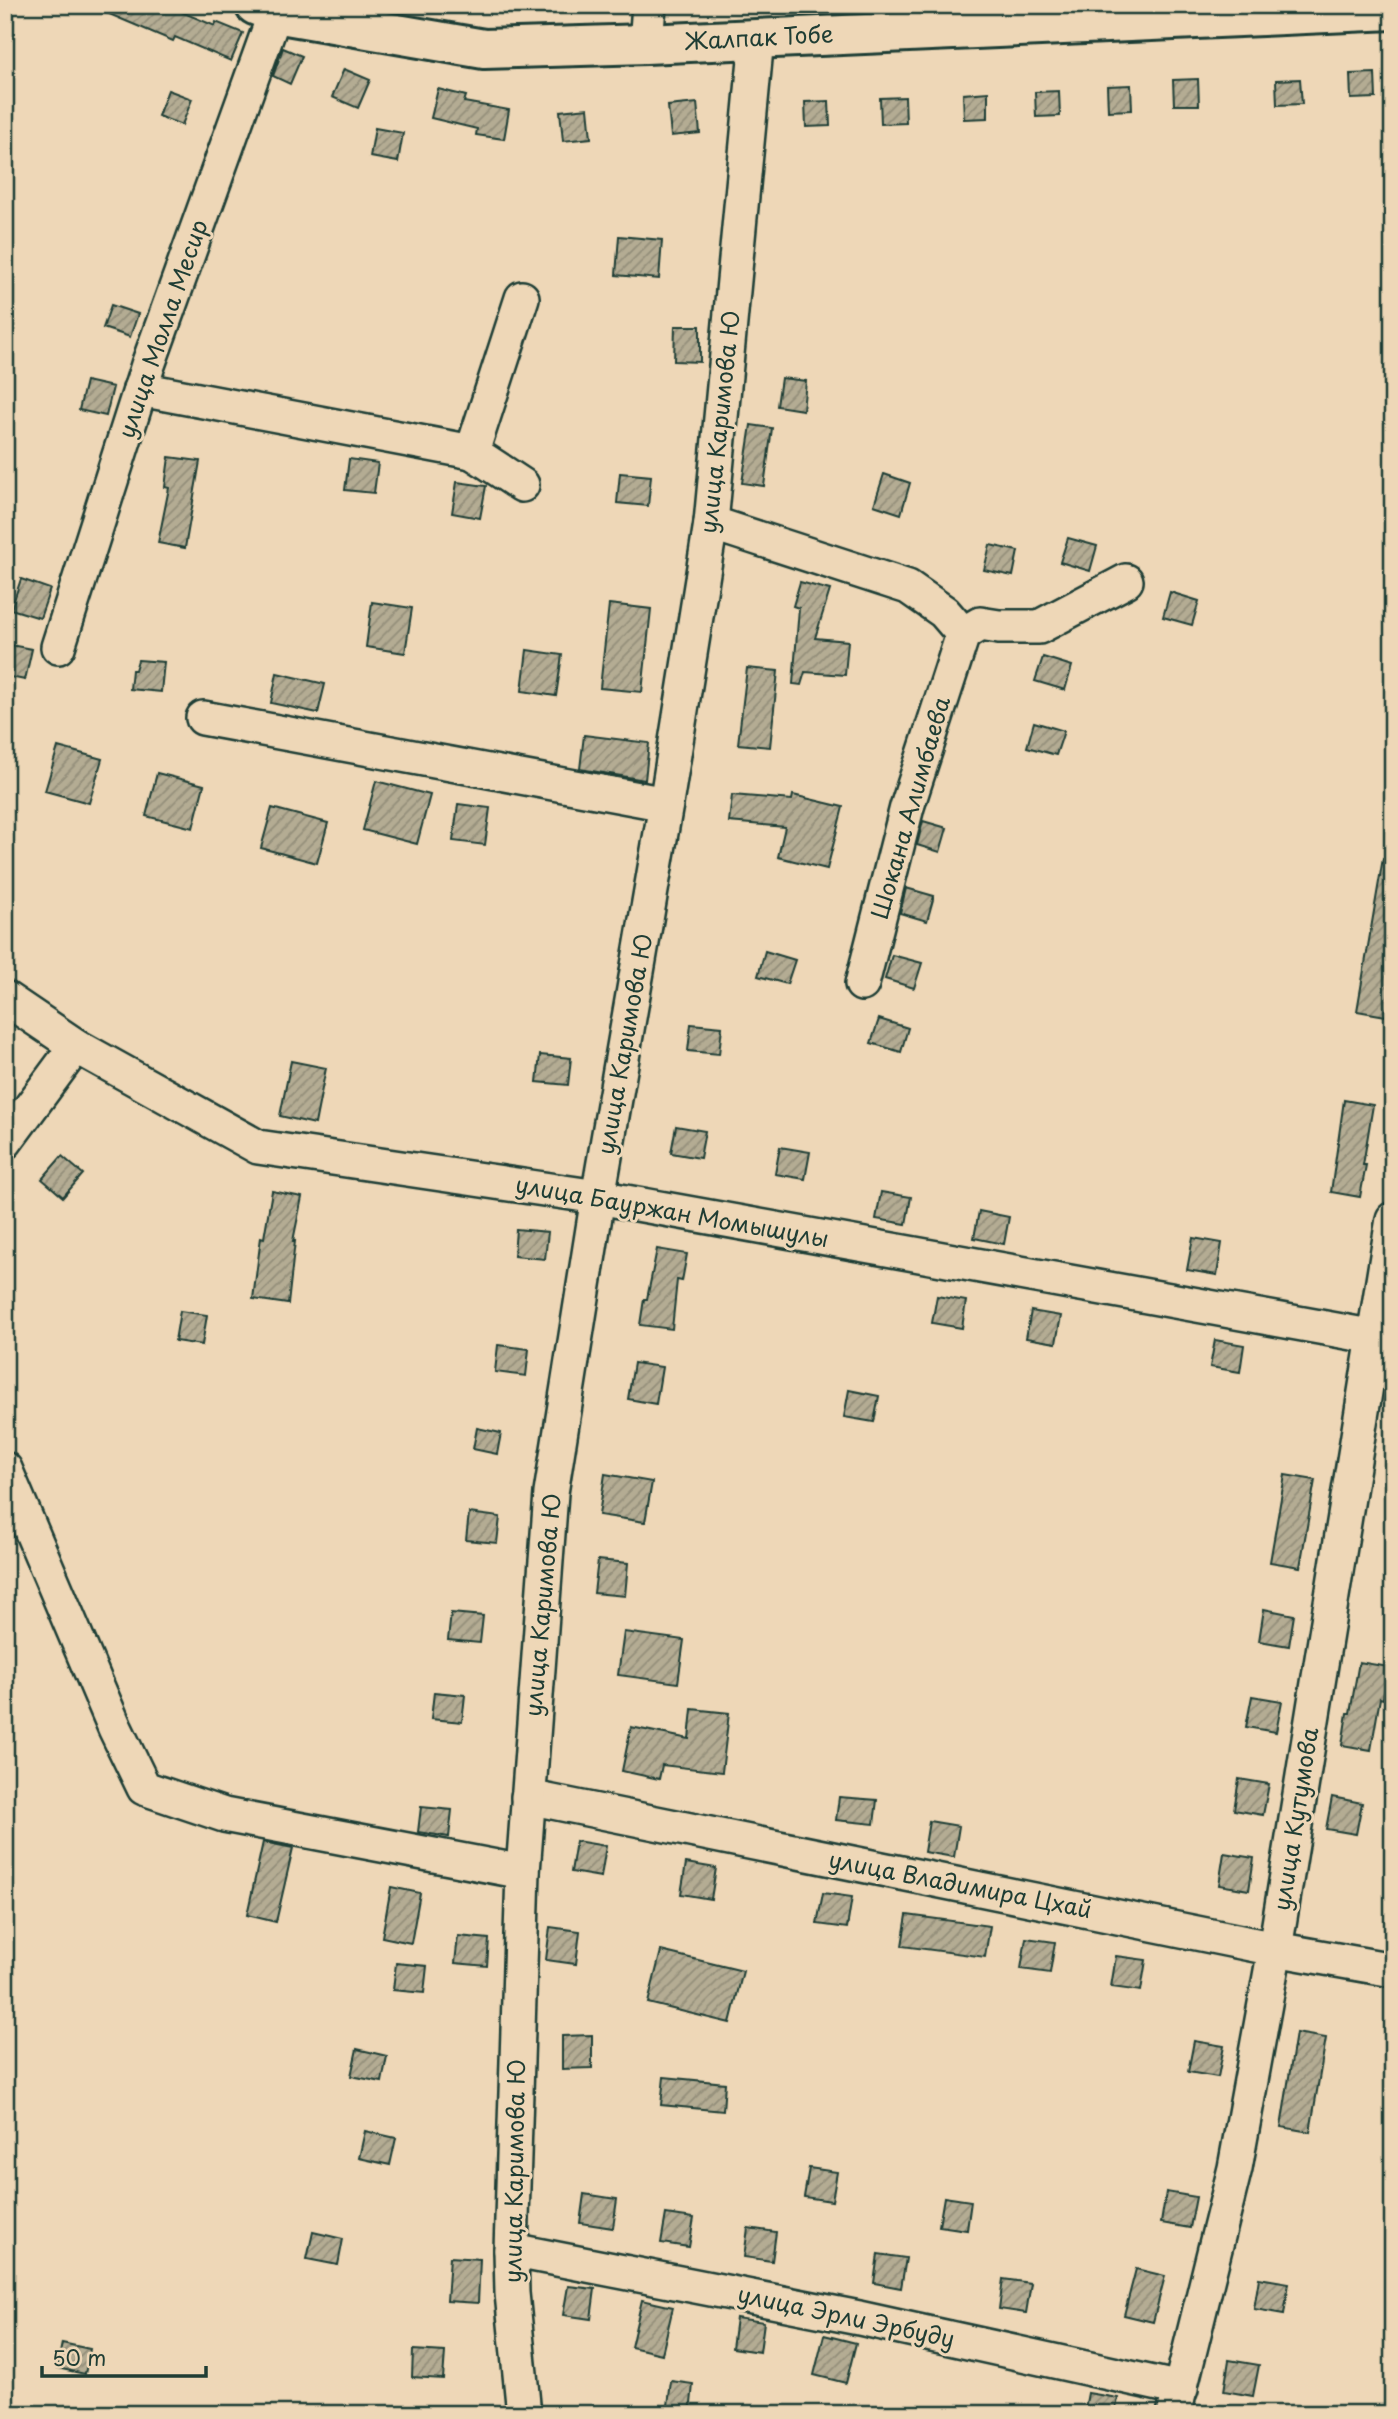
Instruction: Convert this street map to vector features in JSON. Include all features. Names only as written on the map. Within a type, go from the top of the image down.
[{"type":"main road","name":"Жалпак Тобе","points":[[265,9],[484,49],[1393,10]]},
{"type":"street","points":[[646,44],[649,5]]},
{"type":"street","name":"улица Молла Месир","points":[[58,647],[265,9]]},
{"type":"street","name":"улица Каримова Ю","points":[[524,2414],[512,2292],[511,2250],[523,1872],[551,1493],[711,523],[757,38]]},
{"type":"street","points":[[472,452],[522,298]]},
{"type":"street","points":[[141,389],[472,452],[522,485]]},
{"type":"street","points":[[711,523],[908,587],[944,612],[962,634],[980,624],[1039,627],[1126,581]]},
{"type":"street","name":"Шокана Алимбаева","points":[[862,984],[906,807],[962,634]]},
{"type":"street","points":[[203,718],[666,803]]},
{"type":"street","name":"улица Бауржан Момышулы","points":[[5,998],[76,1046],[258,1147],[598,1197],[1375,1337]]},
{"type":"street","points":[[5,1142],[76,1046]]},
{"type":"street","name":"улица Кутумова","points":[[1177,2401],[1235,2168],[1275,1949],[1393,1219]]},
{"type":"street","points":[[5,1469],[115,1728],[144,1788],[224,1815],[523,1872]]},
{"type":"street","name":"улица Владимира Цхай","points":[[528,1797],[1275,1949],[1393,1970]]},
{"type":"street","name":"улица Эрли Эрбуду","points":[[511,2250],[859,2318],[1177,2401]]},
{"type":"building","points":[[88,5],[165,5],[215,26],[216,22],[243,33],[231,61],[175,37],[173,41]]},
{"type":"building","points":[[283,48],[302,56],[290,84],[273,76]]},
{"type":"building","points":[[344,69],[370,80],[358,108],[332,97]]},
{"type":"building","points":[[1375,73],[1376,98],[1351,99],[1350,74]]},
{"type":"building","points":[[1198,79],[1199,105],[1174,105],[1173,80]]},
{"type":"building","points":[[1300,79],[1302,104],[1277,105],[1276,80]]},
{"type":"building","points":[[1131,85],[1132,110],[1108,111],[1107,86]]},
{"type":"building","points":[[438,89],[466,96],[464,102],[509,110],[504,139],[476,135],[477,129],[431,118]]},
{"type":"building","points":[[168,90],[192,99],[182,125],[158,116]]},
{"type":"building","points":[[1059,91],[1060,116],[1036,117],[1035,92]]},
{"type":"building","points":[[988,92],[988,118],[964,119],[963,94]]},
{"type":"building","points":[[905,97],[906,123],[881,124],[880,98]]},
{"type":"building","points":[[829,101],[830,126],[806,127],[805,102]]},
{"type":"building","points":[[697,103],[700,133],[671,136],[668,106]]},
{"type":"building","points":[[588,108],[591,138],[563,141],[560,111]]},
{"type":"building","points":[[375,128],[403,133],[398,162],[370,157]]},
{"type":"building","points":[[619,236],[662,240],[659,279],[616,275]]},
{"type":"building","points":[[111,305],[138,314],[130,337],[103,328]]},
{"type":"building","points":[[675,326],[700,326],[700,362],[674,361]]},
{"type":"building","points":[[781,378],[806,381],[803,410],[777,406]]},
{"type":"building","points":[[86,381],[113,387],[106,416],[79,410]]},
{"type":"building","points":[[751,425],[772,428],[764,486],[742,483]]},
{"type":"building","points":[[169,457],[200,461],[185,548],[158,543],[169,488],[165,487]]},
{"type":"building","points":[[349,459],[378,463],[374,493],[345,490]]},
{"type":"building","points":[[620,473],[651,476],[648,506],[617,503]]},
{"type":"building","points":[[884,474],[910,483],[901,514],[874,505]]},
{"type":"building","points":[[457,482],[486,486],[480,518],[452,513]]},
{"type":"building","points":[[1068,538],[1097,546],[1090,571],[1060,562]]},
{"type":"building","points":[[990,545],[1018,551],[1013,576],[984,570]]},
{"type":"building","points":[[21,579],[50,589],[40,618],[11,609]]},
{"type":"building","points":[[800,582],[830,590],[815,638],[848,641],[845,675],[805,672],[801,685],[793,684],[799,608],[793,606]]},
{"type":"building","points":[[1170,592],[1199,601],[1192,625],[1163,617]]},
{"type":"building","points":[[372,602],[412,608],[405,653],[366,647]]},
{"type":"building","points":[[609,604],[651,609],[642,692],[600,688]]},
{"type":"building","points":[[5,644],[32,649],[25,680],[5,676]]},
{"type":"building","points":[[527,650],[562,655],[556,696],[522,691]]},
{"type":"building","points":[[1043,657],[1072,666],[1065,690],[1035,681]]},
{"type":"building","points":[[138,660],[164,662],[161,692],[130,689],[132,670],[135,670]]},
{"type":"building","points":[[747,668],[778,671],[770,747],[738,744]]},
{"type":"building","points":[[277,673],[325,684],[318,713],[271,703]]},
{"type":"building","points":[[1034,722],[1064,731],[1056,755],[1027,747]]},
{"type":"building","points":[[584,735],[649,743],[645,780],[580,769]]},
{"type":"building","points":[[58,747],[102,759],[89,803],[45,791]]},
{"type":"building","points":[[157,773],[204,785],[193,828],[146,816]]},
{"type":"building","points":[[376,781],[430,795],[417,844],[363,830]]},
{"type":"building","points":[[732,795],[792,800],[793,795],[843,807],[827,869],[778,857],[785,827],[729,822]]},
{"type":"building","points":[[458,804],[490,808],[485,845],[453,841]]},
{"type":"building","points":[[272,808],[328,823],[317,863],[261,848]]},
{"type":"building","points":[[923,821],[947,828],[940,852],[917,845]]},
{"type":"building","points":[[1383,858],[1393,859],[1393,978],[1386,1016],[1357,1011]]},
{"type":"building","points":[[906,888],[934,896],[927,921],[900,913]]},
{"type":"building","points":[[765,951],[795,960],[787,984],[758,976]]},
{"type":"building","points":[[892,955],[922,963],[914,988],[885,979]]},
{"type":"building","points":[[879,1019],[908,1028],[901,1052],[871,1043]]},
{"type":"building","points":[[691,1024],[722,1027],[719,1054],[688,1051]]},
{"type":"building","points":[[540,1055],[571,1058],[568,1085],[537,1082]]},
{"type":"building","points":[[291,1061],[326,1068],[315,1124],[280,1116]]},
{"type":"building","points":[[1344,1100],[1373,1105],[1360,1197],[1331,1192]]},
{"type":"building","points":[[676,1126],[705,1131],[700,1158],[671,1153]]},
{"type":"building","points":[[780,1147],[810,1152],[805,1179],[775,1174]]},
{"type":"building","points":[[62,1156],[83,1174],[63,1197],[42,1179]]},
{"type":"building","points":[[272,1191],[302,1197],[293,1241],[288,1304],[253,1299],[261,1237],[264,1238]]},
{"type":"building","points":[[881,1192],[911,1197],[906,1224],[876,1219]]},
{"type":"building","points":[[979,1211],[1009,1217],[1004,1244],[974,1238]]},
{"type":"building","points":[[516,1229],[548,1232],[545,1259],[514,1256]]},
{"type":"building","points":[[1193,1238],[1222,1243],[1217,1275],[1187,1270]]},
{"type":"building","points":[[657,1249],[687,1254],[682,1281],[677,1280],[672,1329],[640,1325]]},
{"type":"building","points":[[937,1296],[966,1301],[962,1328],[932,1323]]},
{"type":"building","points":[[180,1311],[207,1315],[202,1345],[175,1341]]},
{"type":"building","points":[[1031,1311],[1061,1316],[1056,1343],[1026,1338]]},
{"type":"building","points":[[1215,1340],[1244,1345],[1240,1372],[1210,1367]]},
{"type":"building","points":[[498,1345],[529,1349],[526,1376],[495,1372]]},
{"type":"building","points":[[634,1363],[662,1367],[656,1404],[628,1399]]},
{"type":"building","points":[[849,1390],[879,1396],[874,1422],[844,1417]]},
{"type":"building","points":[[477,1428],[501,1433],[497,1454],[473,1449]]},
{"type":"building","points":[[605,1474],[652,1482],[645,1522],[599,1515]]},
{"type":"building","points":[[1285,1475],[1315,1480],[1300,1567],[1270,1562]]},
{"type":"building","points":[[469,1513],[500,1517],[497,1543],[466,1540]]},
{"type":"building","points":[[598,1560],[628,1563],[625,1596],[594,1593]]},
{"type":"building","points":[[1264,1609],[1294,1615],[1289,1646],[1259,1641]]},
{"type":"building","points":[[451,1613],[483,1616],[480,1643],[448,1640]]},
{"type":"building","points":[[624,1632],[684,1640],[678,1683],[618,1675]]},
{"type":"building","points":[[1359,1662],[1389,1667],[1383,1699],[1380,1698],[1371,1750],[1342,1745]]},
{"type":"building","points":[[434,1692],[465,1695],[462,1722],[431,1719]]},
{"type":"building","points":[[1252,1696],[1282,1701],[1276,1732],[1246,1727]]},
{"type":"building","points":[[692,1709],[729,1713],[722,1772],[662,1765],[659,1779],[622,1771],[631,1727],[689,1739]]},
{"type":"building","points":[[1239,1779],[1269,1784],[1263,1815],[1234,1810]]},
{"type":"building","points":[[839,1797],[877,1800],[874,1824],[836,1820]]},
{"type":"building","points":[[1332,1797],[1362,1803],[1356,1834],[1326,1829]]},
{"type":"building","points":[[421,1807],[452,1810],[449,1837],[418,1832]]},
{"type":"building","points":[[929,1821],[959,1826],[954,1857],[924,1852]]},
{"type":"building","points":[[576,1841],[606,1846],[601,1877],[571,1872]]},
{"type":"building","points":[[263,1842],[293,1848],[276,1922],[247,1915]]},
{"type":"building","points":[[1224,1853],[1254,1858],[1249,1890],[1219,1885]]},
{"type":"building","points":[[686,1863],[716,1868],[711,1899],[681,1894]]},
{"type":"building","points":[[391,1887],[420,1893],[411,1943],[382,1937]]},
{"type":"building","points":[[823,1893],[852,1897],[847,1928],[817,1924]]},
{"type":"building","points":[[907,1915],[990,1926],[985,1957],[902,1946]]},
{"type":"building","points":[[550,1927],[580,1931],[576,1964],[546,1960]]},
{"type":"building","points":[[458,1936],[489,1939],[487,1966],[455,1963]]},
{"type":"building","points":[[1026,1938],[1055,1942],[1050,1973],[1021,1969]]},
{"type":"building","points":[[661,1951],[743,1971],[730,2023],[648,2003]]},
{"type":"building","points":[[1116,1956],[1146,1960],[1141,1991],[1111,1987]]},
{"type":"building","points":[[396,1963],[427,1966],[424,1993],[393,1990]]},
{"type":"building","points":[[1296,2033],[1326,2038],[1310,2132],[1281,2127]]},
{"type":"building","points":[[592,2035],[592,2068],[562,2069],[562,2036]]},
{"type":"building","points":[[1194,2041],[1224,2046],[1218,2077],[1188,2072]]},
{"type":"building","points":[[357,2049],[387,2056],[382,2082],[351,2076]]},
{"type":"building","points":[[664,2077],[725,2083],[723,2111],[661,2105]]},
{"type":"building","points":[[365,2131],[396,2138],[390,2165],[359,2158]]},
{"type":"building","points":[[809,2168],[837,2172],[832,2201],[804,2197]]},
{"type":"building","points":[[1166,2192],[1196,2197],[1190,2228],[1161,2223]]},
{"type":"building","points":[[584,2194],[617,2199],[613,2228],[580,2223]]},
{"type":"building","points":[[944,2197],[971,2201],[967,2230],[939,2226]]},
{"type":"building","points":[[666,2214],[694,2218],[689,2247],[661,2243]]},
{"type":"building","points":[[748,2228],[776,2232],[772,2261],[744,2257]]},
{"type":"building","points":[[313,2232],[343,2239],[338,2265],[307,2259]]},
{"type":"building","points":[[878,2254],[906,2258],[901,2288],[874,2283]]},
{"type":"building","points":[[450,2257],[480,2259],[478,2303],[447,2301]]},
{"type":"building","points":[[1136,2269],[1165,2276],[1153,2322],[1124,2315]]},
{"type":"building","points":[[1259,2278],[1289,2283],[1284,2314],[1254,2309]]},
{"type":"building","points":[[1003,2279],[1031,2283],[1026,2313],[999,2309]]},
{"type":"building","points":[[568,2286],[595,2289],[591,2319],[563,2315]]},
{"type":"building","points":[[642,2300],[673,2307],[662,2354],[631,2347]]},
{"type":"building","points":[[736,2318],[764,2322],[760,2352],[732,2348]]},
{"type":"building","points":[[824,2335],[856,2343],[846,2383],[814,2375]]},
{"type":"building","points":[[62,2343],[90,2349],[85,2374],[57,2368]]},
{"type":"building","points":[[413,2350],[445,2352],[443,2379],[412,2377]]},
{"type":"building","points":[[1229,2360],[1259,2365],[1253,2396],[1224,2391]]},
{"type":"building","points":[[671,2381],[693,2384],[690,2414],[667,2414]]},
{"type":"building","points":[[1088,2393],[1118,2398],[1115,2414],[1084,2414]]}]
